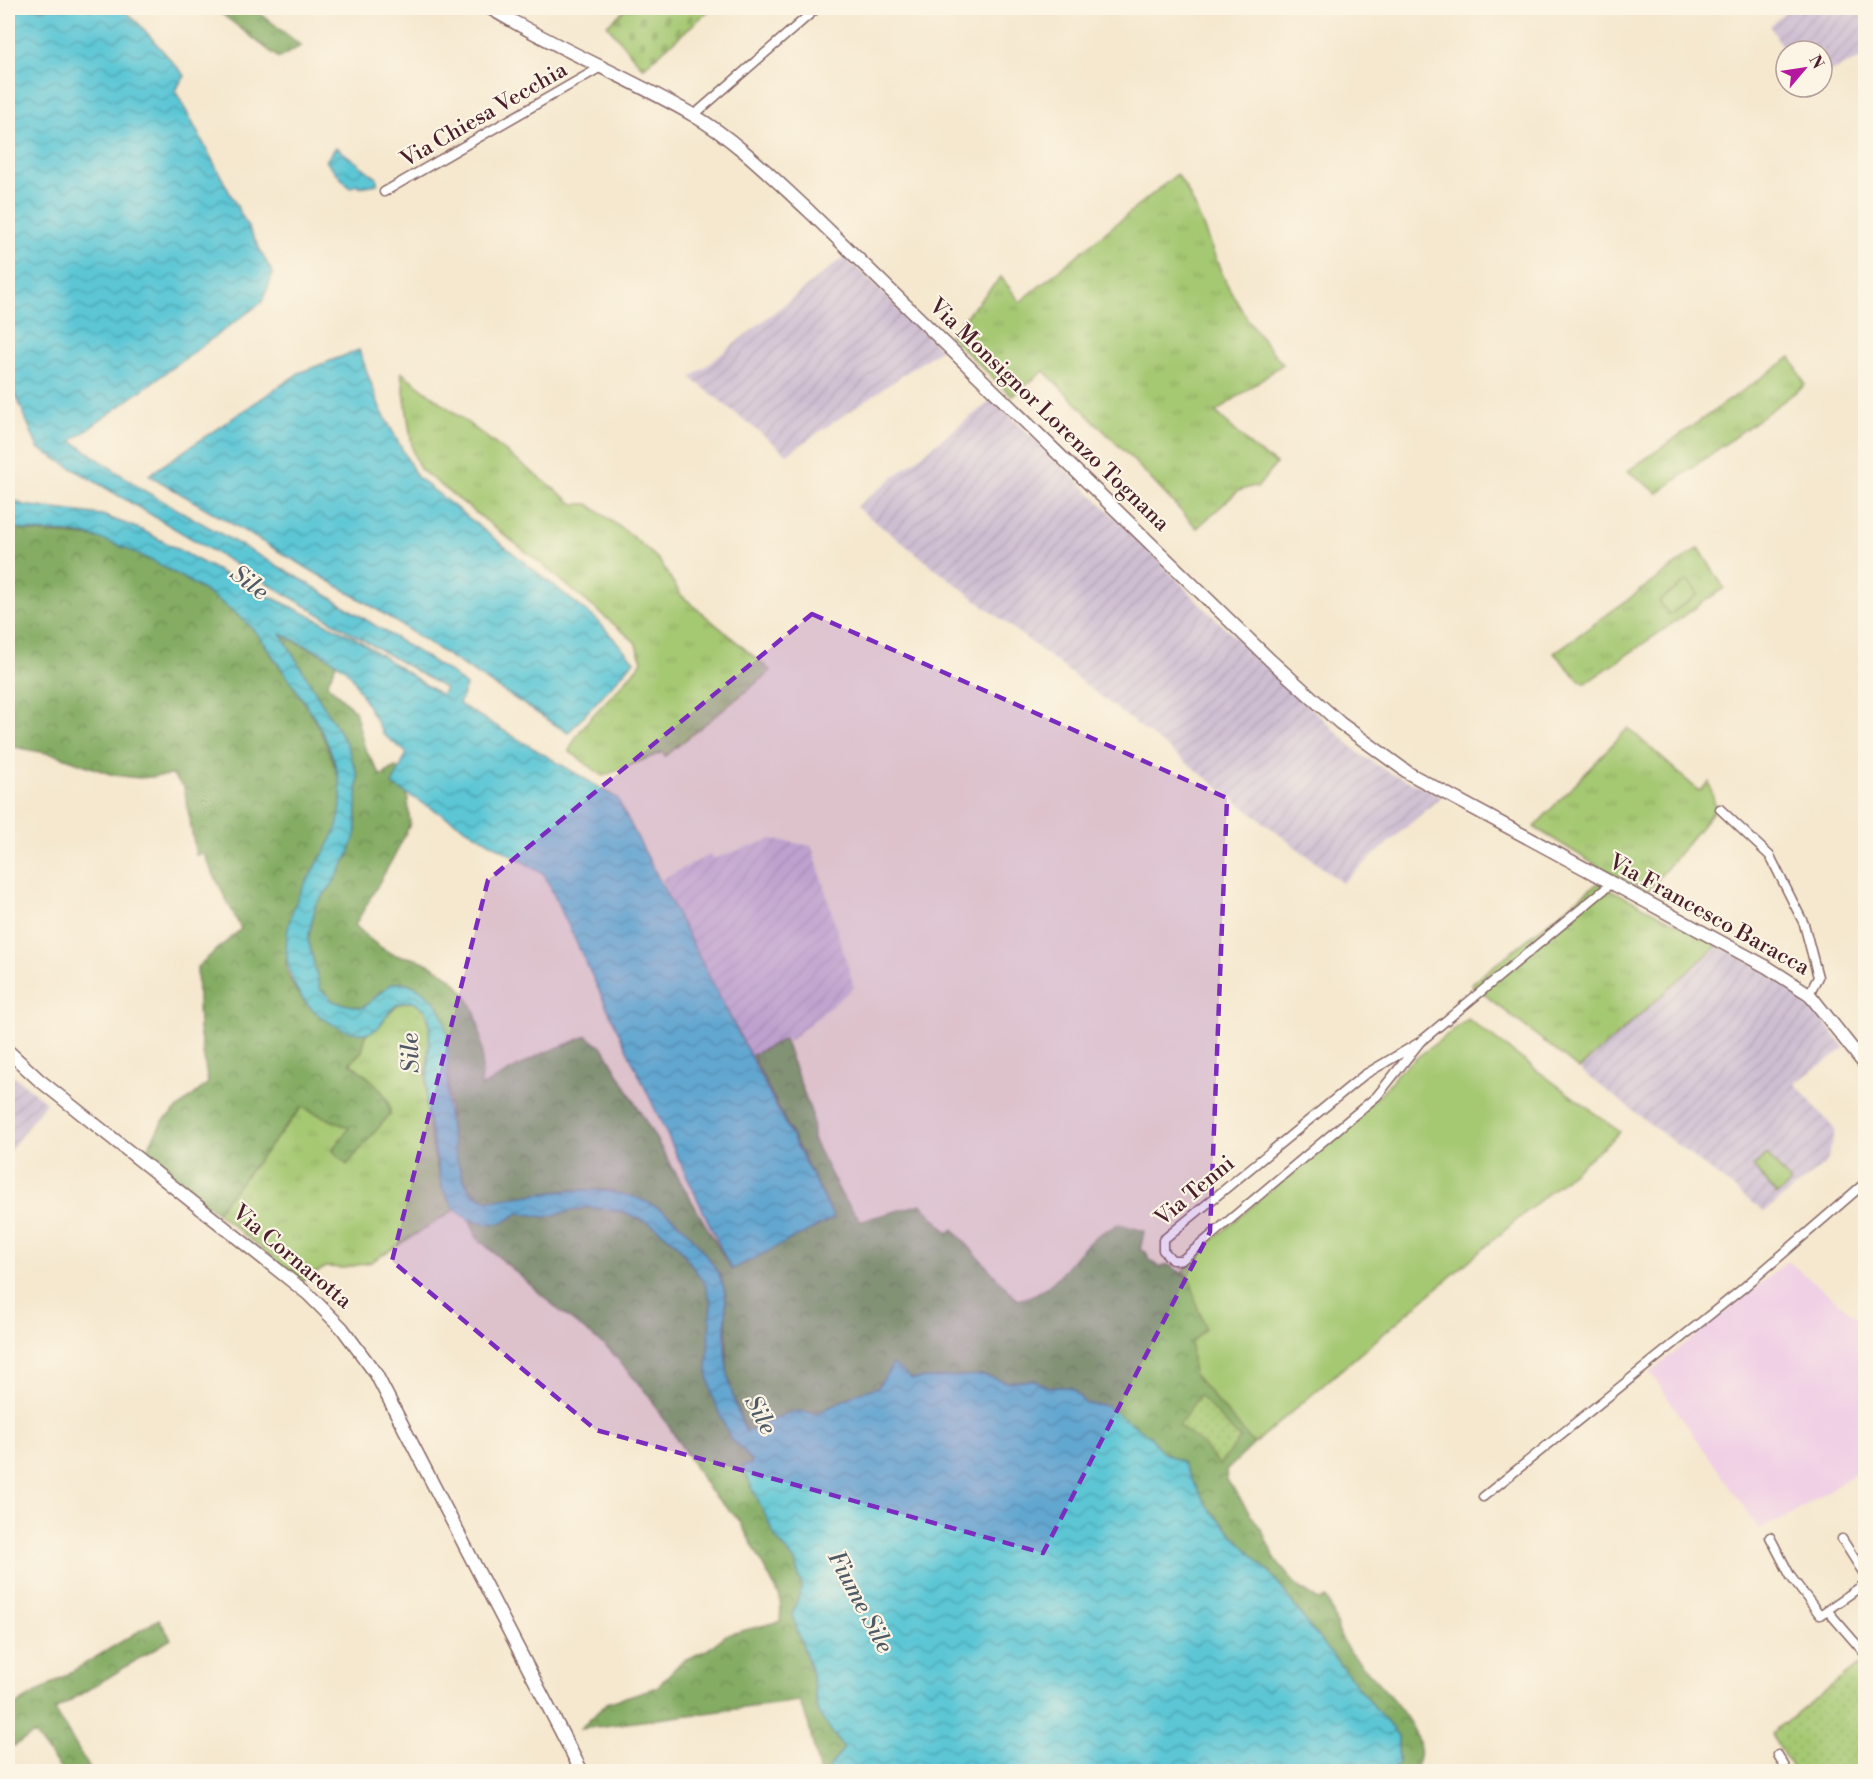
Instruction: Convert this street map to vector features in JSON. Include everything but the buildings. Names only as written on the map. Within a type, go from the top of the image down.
[{"type":"street","name":"Via Monsignor Lorenzo Tognana","points":[[490,8],[530,32],[694,116],[735,144],[809,211],[1261,651],[1341,723],[1410,774],[1572,863]]},
{"type":"street","points":[[694,116],[817,8]]},
{"type":"street","name":"Via Chiesa Vecchia","points":[[384,192],[601,67]]},
{"type":"street","name":"Via Francesco Baracca","points":[[1720,808],[1770,856],[1804,924],[1818,977],[1809,994]]},
{"type":"street","name":"Via Francesco Baracca","points":[[1572,863],[1767,967],[1809,994],[1866,1066]]},
{"type":"street","name":"Via Tenni","points":[[1420,1042],[1377,1096],[1182,1260],[1172,1260],[1164,1250],[1163,1240],[1364,1076],[1420,1042],[1611,884]]},
{"type":"street","name":"Via Cornarotta","points":[[10,1057],[308,1294],[342,1328],[376,1374],[582,1772]]},
{"type":"street","points":[[1378,1067],[1389,1081]]},
{"type":"street","points":[[1483,1497],[1742,1289],[1866,1182]]},
{"type":"street","points":[[1770,1537],[1791,1577],[1820,1615],[1866,1583]]},
{"type":"street","points":[[1842,1539],[1866,1577]]},
{"type":"street","points":[[1827,1610],[1866,1654]]},
{"type":"street","points":[[1778,1755],[1788,1772]]},
{"type":"highlighted area","points":[[812,614],[1227,798],[1210,1232],[1043,1553],[596,1430],[392,1261],[488,880]]},
{"type":"shaded area","points":[[1790,8],[1865,8],[1865,57],[1834,70],[1834,39],[1777,39],[1770,26]]},
{"type":"shaded area","points":[[845,256],[941,349],[787,454],[691,378]]},
{"type":"shaded area","points":[[993,399],[1147,548],[1199,603],[1360,754],[1388,772],[1442,796],[1342,883],[856,507]]},
{"type":"shaded area","points":[[772,839],[812,846],[854,987],[788,1042],[788,1037],[738,1062],[662,879],[710,855],[713,859]]},
{"type":"shaded area","points":[[1718,945],[1762,968],[1804,997],[1845,1048],[1795,1083],[1835,1130],[1827,1162],[1764,1212],[1579,1069]]},
{"type":"shaded area","points":[[8,1071],[46,1102],[9,1152],[8,1150]]},
{"type":"shaded area","points":[[1788,1261],[1865,1324],[1865,1468],[1783,1519],[1759,1529],[1650,1372]]},
{"type":"green space","points":[[214,8],[254,8],[301,46],[279,58]]},
{"type":"green space","points":[[627,8],[712,8],[643,68],[607,25]]},
{"type":"green space","points":[[1177,174],[1197,211],[1235,299],[1283,364],[1216,412],[1252,447],[1276,464],[1257,488],[1254,486],[1238,491],[1197,528],[1044,371],[1012,396],[949,335],[1001,277],[1020,302]]},
{"type":"green space","points":[[1791,357],[1805,385],[1658,493],[1628,471]]},
{"type":"green space","points":[[401,372],[574,504],[588,504],[632,536],[659,560],[681,595],[771,671],[665,756],[663,752],[603,776],[569,751],[584,726],[642,661],[635,642],[544,566],[420,469],[413,452]]},
{"type":"green space","points":[[8,525],[43,533],[81,535],[105,540],[142,555],[222,603],[261,638],[293,685],[327,744],[340,784],[339,818],[330,846],[316,865],[312,875],[286,964],[292,983],[313,1010],[337,1026],[351,1032],[366,1033],[362,1051],[350,1063],[376,1085],[389,1106],[390,1114],[347,1165],[332,1150],[349,1128],[302,1107],[216,1212],[143,1155],[163,1121],[208,1083],[199,1029],[197,967],[241,929],[203,853],[196,855],[184,787],[172,775],[140,778],[113,775],[57,755],[8,746]]},
{"type":"green space","points":[[1699,548],[1724,588],[1586,683],[1580,681],[1554,653]]},
{"type":"green space","points":[[1688,580],[1698,594],[1669,615],[1659,601]]},
{"type":"green space","points":[[280,634],[337,662],[327,684],[355,711],[365,749],[381,776],[395,767],[405,770],[410,824],[355,925],[373,942],[389,952],[419,960],[441,971],[456,983],[467,997],[475,1012],[482,1047],[481,1087],[539,1055],[587,1036],[604,1049],[731,1269],[834,1218],[752,1055],[784,1039],[812,1115],[813,1139],[842,1196],[861,1221],[921,1204],[948,1233],[953,1229],[1017,1300],[1031,1296],[1052,1283],[1094,1238],[1103,1232],[1119,1224],[1144,1231],[1140,1250],[1146,1252],[1149,1259],[1160,1267],[1169,1265],[1191,1279],[1198,1309],[1204,1318],[1205,1329],[1193,1373],[1254,1444],[1226,1471],[1227,1480],[1263,1532],[1275,1560],[1298,1587],[1320,1601],[1326,1598],[1343,1642],[1409,1721],[1417,1739],[1419,1755],[1413,1771],[1391,1771],[1398,1763],[1398,1736],[1309,1626],[1276,1580],[1209,1509],[1182,1462],[1162,1452],[1150,1436],[1106,1406],[1086,1404],[1071,1387],[1048,1387],[1033,1380],[1006,1382],[984,1375],[912,1379],[858,1393],[816,1414],[788,1413],[746,1432],[727,1379],[726,1295],[719,1273],[612,1190],[569,1190],[489,1201],[471,1189],[459,1169],[453,1143],[445,1030],[440,1009],[436,1003],[419,989],[403,982],[389,986],[362,1008],[335,1002],[320,989],[308,939],[316,904],[332,885],[349,854],[356,833],[358,776],[346,743]]},
{"type":"green space","points":[[1628,728],[1699,791],[1709,782],[1716,808],[1648,891],[1596,865],[1534,827]]},
{"type":"green space","points":[[1598,883],[1718,945],[1579,1069],[1471,984]]},
{"type":"green space","points":[[412,1001],[426,1010],[428,1018],[426,1093],[429,1128],[442,1183],[456,1209],[371,1262],[344,1268],[326,1267],[302,1281],[216,1212],[302,1107],[350,1128],[390,1115],[382,1092],[350,1063],[362,1051],[366,1033],[369,1033],[397,1005]]},
{"type":"green space","points":[[1468,1019],[1620,1132],[1254,1444],[1193,1373],[1191,1343],[1205,1329],[1195,1301],[1192,1284],[1183,1272],[1192,1258],[1383,1092],[1399,1071]]},
{"type":"green space","points":[[1767,1154],[1791,1183],[1777,1195],[1753,1166]]},
{"type":"green space","points":[[588,1207],[624,1212],[653,1225],[677,1244],[705,1284],[711,1302],[711,1335],[730,1438],[744,1451],[753,1465],[743,1466],[776,1538],[795,1561],[802,1588],[792,1615],[811,1670],[818,1713],[844,1748],[829,1768],[830,1771],[819,1771],[808,1722],[799,1701],[580,1729],[607,1703],[657,1687],[682,1661],[707,1650],[726,1635],[781,1621],[780,1597],[739,1520],[710,1491],[650,1397],[610,1350],[560,1311],[476,1237],[470,1220],[491,1225],[504,1222],[519,1213],[545,1217]]},
{"type":"green space","points":[[1199,1395],[1240,1439],[1219,1465],[1201,1443],[1179,1426]]},
{"type":"green space","points":[[159,1619],[171,1639],[55,1710],[91,1771],[62,1771],[34,1734],[8,1749],[8,1710]]},
{"type":"green space","points":[[1858,1665],[1865,1676],[1865,1771],[1794,1771],[1771,1734]]},
{"type":"water","name":"Fiume Sile","points":[[8,8],[121,8],[139,24],[185,76],[175,90],[273,274],[262,302],[72,441],[143,490],[306,582],[451,673],[466,686],[459,704],[617,798],[834,1218],[731,1270],[544,874],[392,785],[407,753],[384,735],[353,678],[325,655],[281,634],[346,743],[358,776],[356,833],[349,854],[332,885],[316,904],[308,939],[320,989],[335,1002],[362,1008],[384,989],[394,983],[402,982],[411,984],[436,1003],[447,1031],[447,1101],[451,1132],[459,1167],[469,1189],[489,1201],[576,1190],[604,1191],[630,1196],[655,1206],[678,1222],[708,1258],[724,1288],[727,1368],[737,1411],[746,1432],[788,1413],[816,1414],[858,1393],[878,1387],[893,1364],[912,1379],[984,1375],[1006,1382],[1034,1380],[1048,1387],[1071,1387],[1086,1404],[1106,1406],[1150,1436],[1162,1452],[1182,1462],[1209,1509],[1276,1580],[1309,1626],[1398,1736],[1398,1763],[1391,1771],[830,1771],[829,1768],[844,1748],[818,1713],[811,1670],[792,1615],[802,1588],[795,1561],[776,1538],[742,1466],[752,1464],[744,1451],[730,1438],[713,1398],[707,1371],[711,1302],[705,1284],[677,1244],[653,1225],[624,1212],[588,1207],[545,1217],[519,1213],[504,1222],[491,1225],[468,1219],[454,1208],[442,1188],[426,1106],[430,1023],[426,1010],[412,1001],[398,1004],[372,1032],[359,1033],[345,1030],[313,1010],[302,998],[289,970],[287,939],[293,908],[328,847],[341,810],[341,795],[334,759],[318,724],[298,692],[253,629],[219,601],[171,571],[98,538],[70,533],[25,530],[8,525],[8,497],[23,505],[102,515],[142,530],[229,577],[352,636],[441,695],[445,688],[38,448],[8,376]]},
{"type":"water","points":[[336,147],[377,178],[377,184],[360,187],[357,184],[350,188],[326,161]]},
{"type":"water","points":[[359,350],[380,408],[417,477],[597,620],[634,661],[568,733],[370,605],[149,475],[299,373]]},
{"type":"water label","name":"Sile","points":[[249,583]]},
{"type":"water label","name":"Sile","points":[[411,1053]]},
{"type":"water label","name":"Sile","points":[[760,1415]]}]
